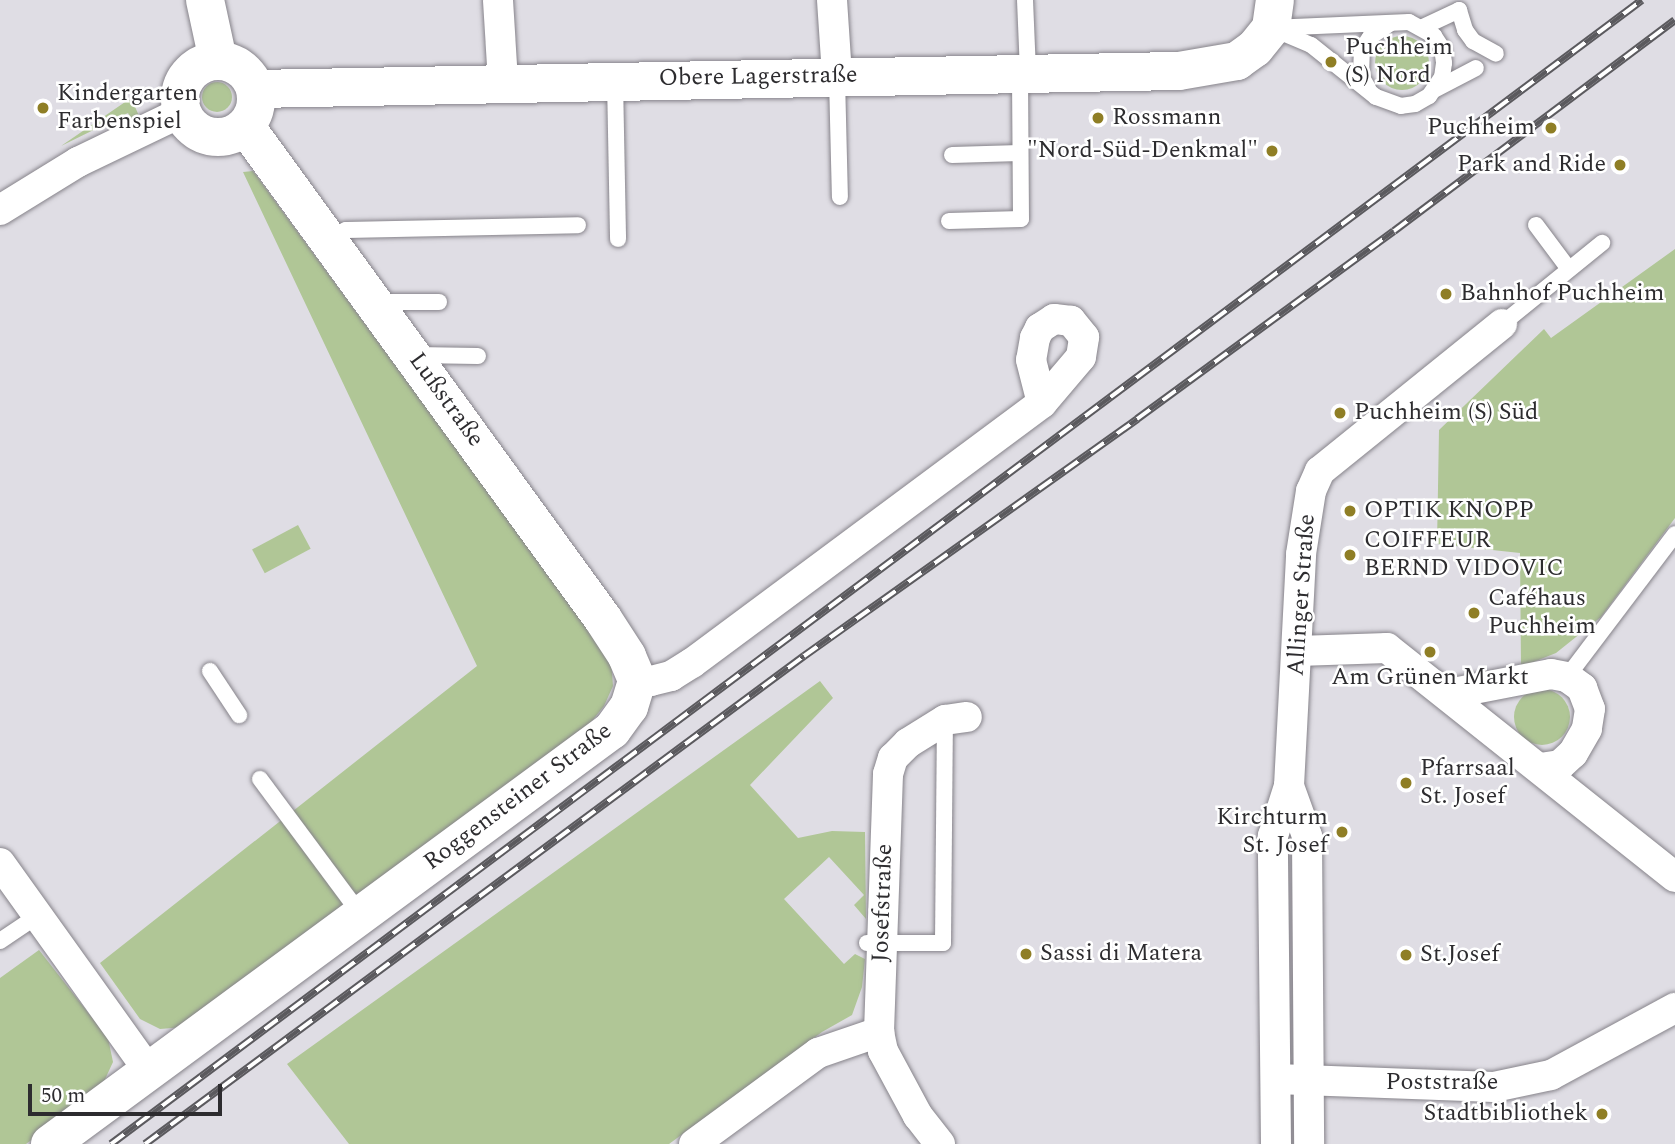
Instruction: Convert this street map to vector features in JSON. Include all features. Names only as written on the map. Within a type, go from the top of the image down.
[{"type":"street","points":[[205,0],[218,60]]},
{"type":"street","points":[[498,0],[503,82]]},
{"type":"street","points":[[832,0],[837,76]]},
{"type":"street","name":"Obere Lagerstraße","points":[[256,89],[503,82],[1179,71],[1237,61],[1267,25]]},
{"type":"street","points":[[218,60],[242,68],[256,89],[256,109],[246,127],[222,138],[209,137],[188,123],[182,112],[180,100],[187,77],[195,68],[218,60]]},
{"type":"street","points":[[0,210],[78,162],[182,112]]},
{"type":"street","name":"Lußstraße","points":[[246,127],[603,619],[637,680]]},
{"type":"street","name":"Allinger Straße","points":[[1276,1144],[1273,836],[1289,786],[1304,524],[1311,491],[1320,471],[1502,324]]},
{"type":"street","points":[[637,680],[671,676],[692,663],[1042,403]]},
{"type":"street","points":[[1298,651],[1387,648],[1675,877]]},
{"type":"street","points":[[1448,694],[1550,674],[1567,677],[1582,688],[1590,709],[1587,729],[1560,765],[1541,768]]},
{"type":"street","name":"Roggensteiner Straße","points":[[50,1144],[612,730],[629,706],[637,680]]},
{"type":"street","name":"Josefstraße","points":[[940,1144],[918,1116],[883,1051],[879,1032],[874,944],[888,774],[893,758],[908,743],[956,719]]},
{"type":"street","name":"Allinger Straße","points":[[1289,786],[1307,836],[1307,1079],[1310,1144]]},
{"type":"street","points":[[0,863],[149,1071]]},
{"type":"street","name":"Poststraße","points":[[1276,1079],[1494,1087],[1551,1075],[1675,1009]]},
{"type":"street","points":[[695,1144],[818,1053],[879,1032]]},
{"type":"lane","points":[[949,221],[1021,219],[1020,153],[1025,0]]},
{"type":"lane","points":[[1423,27],[1459,10],[1465,30],[1473,41],[1496,54]]},
{"type":"lane","points":[[1376,97],[1362,76],[1362,49],[1381,27],[1394,22]]},
{"type":"lane","points":[[1267,25],[1409,22],[1423,27],[1434,36],[1443,55],[1442,77],[1436,89]]},
{"type":"lane","points":[[1267,25],[1311,45],[1388,104],[1415,104],[1475,68]]},
{"type":"lane","points":[[837,76],[840,197]]},
{"type":"lane","points":[[615,80],[618,239]]},
{"type":"lane","points":[[952,155],[1020,153]]},
{"type":"lane","points":[[327,240],[346,230],[579,225]]},
{"type":"lane","points":[[1536,225],[1568,268]]},
{"type":"lane","points":[[1502,324],[1602,243]]},
{"type":"lane","points":[[374,302],[439,302]]},
{"type":"lane","points":[[413,355],[478,356]]},
{"type":"lane","points":[[1567,677],[1668,555],[1675,534]]},
{"type":"lane","points":[[210,671],[239,715]]},
{"type":"lane","points":[[874,944],[943,943],[956,719]]},
{"type":"lane","points":[[260,779],[361,915]]},
{"type":"lane","points":[[0,942],[37,916]]},
{"type":"green space","points":[[1402,36],[1421,44],[1429,63],[1421,82],[1402,90],[1383,82],[1375,63],[1383,44]]},
{"type":"green space","points":[[217,82],[227,87],[232,97],[227,107],[217,112],[207,107],[202,97],[207,87]]},
{"type":"green space","points":[[128,100],[132,100],[140,118],[132,121],[128,113],[61,146]]},
{"type":"green space","points":[[253,171],[611,660],[613,686],[604,706],[592,721],[184,1027],[160,1029],[140,1019],[100,963],[477,666],[243,172]]},
{"type":"green space","points":[[1675,249],[1675,518],[1601,617],[1556,653],[1521,667],[1520,553],[1437,544],[1439,430],[1544,329],[1551,338]]},
{"type":"green space","points":[[298,525],[311,549],[265,573],[252,549]]},
{"type":"green space","points":[[820,681],[833,698],[750,785],[798,838],[832,831],[865,832],[866,919],[854,905],[864,895],[829,857],[784,899],[844,964],[855,954],[865,959],[862,987],[852,1015],[822,1032],[669,1144],[349,1144],[287,1064]]},
{"type":"green space","points":[[1536,689],[1548,689],[1558,693],[1566,701],[1570,717],[1566,733],[1558,741],[1548,745],[1536,745],[1526,741],[1518,733],[1514,723],[1514,711],[1518,701],[1526,693]]},
{"type":"green space","points":[[39,950],[108,1038],[113,1062],[101,1088],[26,1144],[0,1144],[0,978]]},
{"type":"railway","points":[[111,1144],[1642,0]]},
{"type":"railway","points":[[145,1144],[804,656],[1137,419],[1394,231],[1675,20]]},
{"type":"place","name":"Puchheim (S) Nord","points":[[1331,62]]},
{"type":"place","name":"Kindergarten Farbenspiel","points":[[43,108]]},
{"type":"place","name":"Rossmann","points":[[1098,118]]},
{"type":"place","name":"Puchheim","points":[[1551,128]]},
{"type":"place","name":"\"Nord-Süd-Denkmal\"","points":[[1272,151]]},
{"type":"place","name":"Park and Ride","points":[[1620,165]]},
{"type":"place","name":"Bahnhof Puchheim","points":[[1446,294]]},
{"type":"place","name":"Puchheim (S) Süd","points":[[1340,413]]},
{"type":"place","name":"OPTIK KNOPP","points":[[1350,511]]},
{"type":"place","name":"COIFFEUR BERND VIDOVIC","points":[[1350,555]]},
{"type":"place","name":"Caféhaus Puchheim","points":[[1474,613]]},
{"type":"place","name":"Am Grünen Markt","points":[[1430,652]]},
{"type":"place","name":"Pfarrsaal St. Josef","points":[[1406,783]]},
{"type":"place","name":"Kirchturm St. Josef","points":[[1342,832]]},
{"type":"place","name":"Sassi di Matera","points":[[1026,954]]},
{"type":"place","name":"St.Josef","points":[[1406,955]]},
{"type":"place","name":"Stadtbibliothek","points":[[1602,1114]]}]
